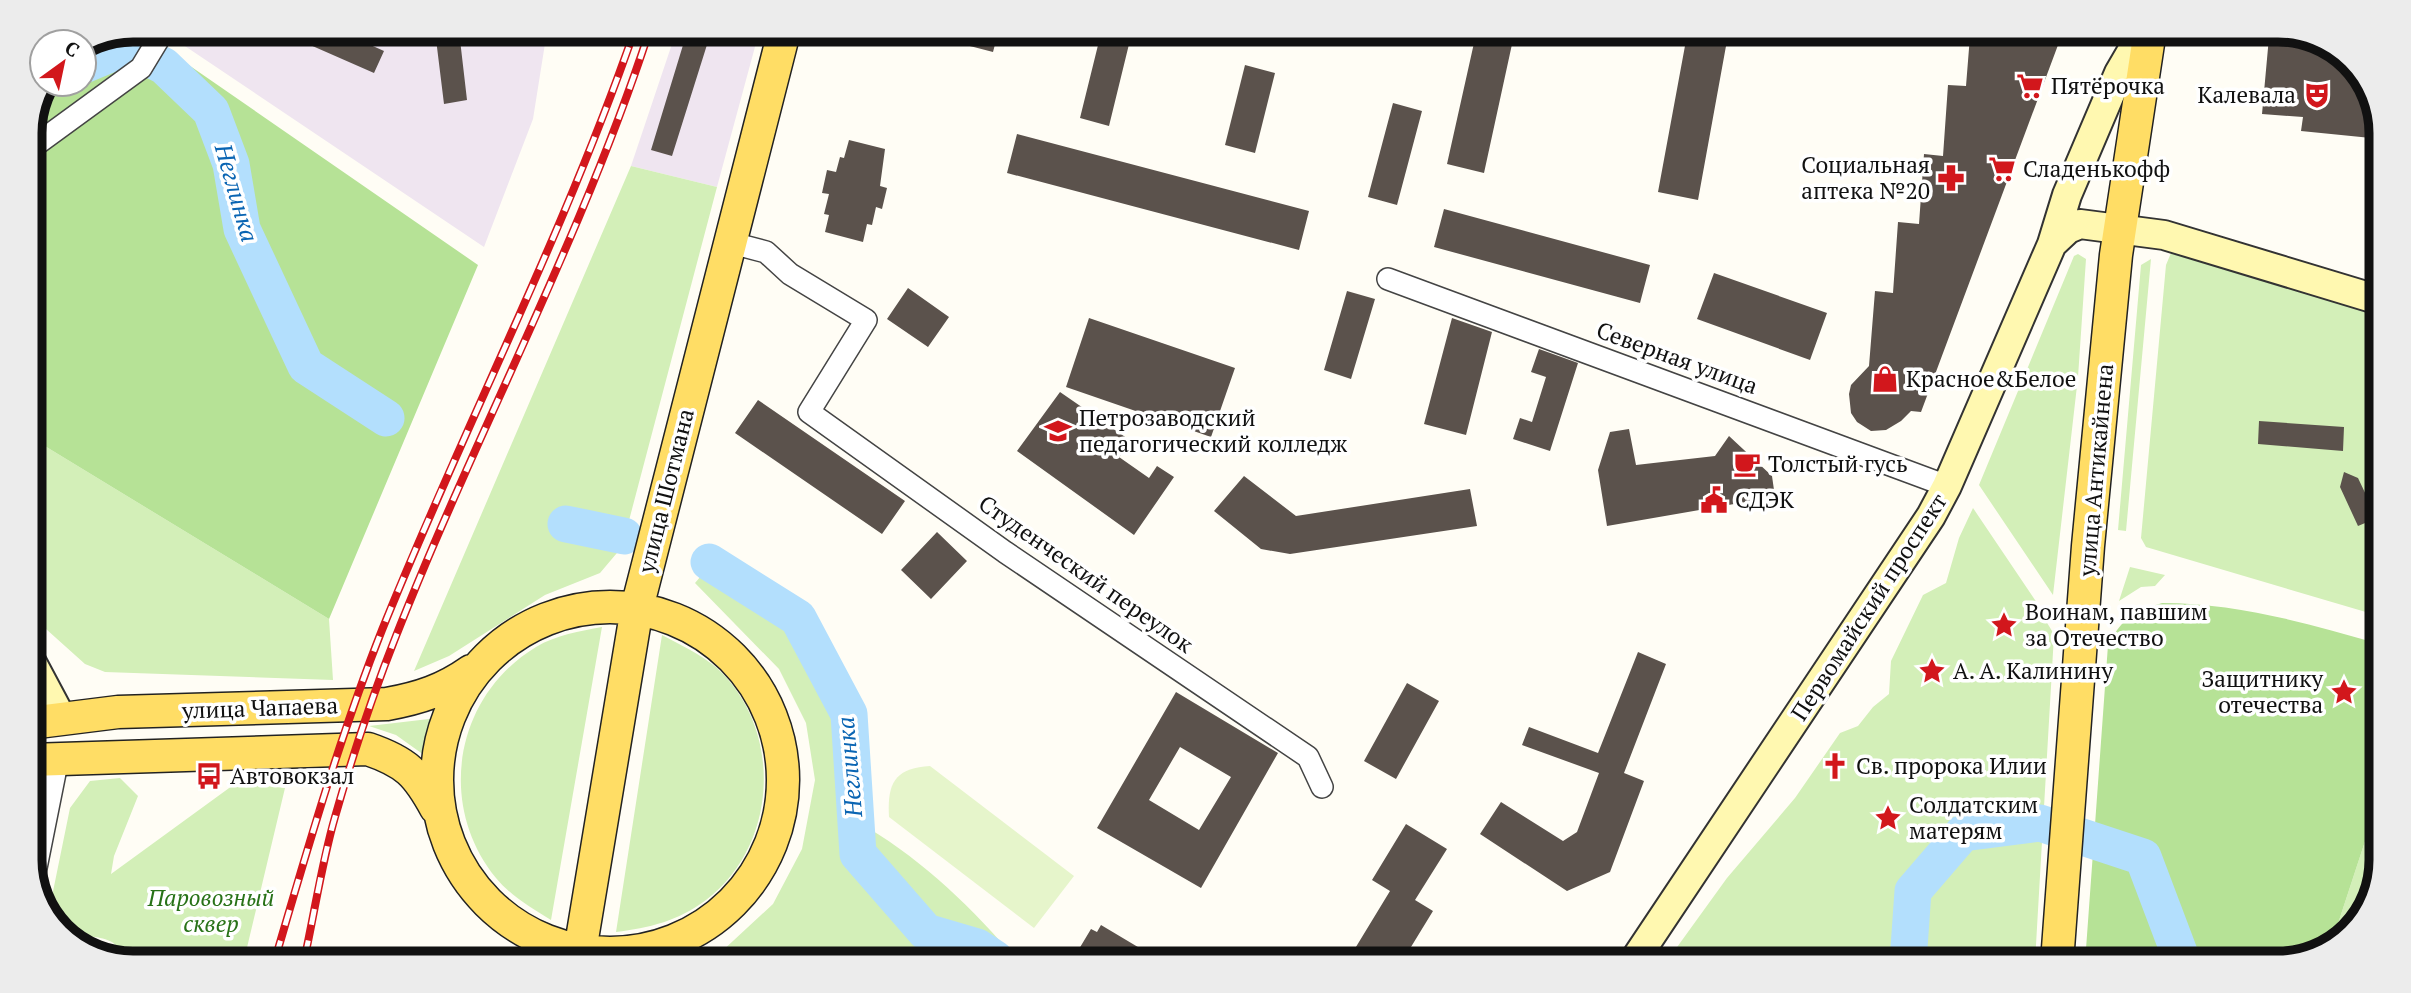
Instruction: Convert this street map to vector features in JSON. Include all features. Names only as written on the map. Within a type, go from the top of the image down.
[{"type":"main road","name":"улица Шотмана","points":[[580,951],[637,608],[728,242],[781,42]]},
{"type":"main road","points":[[2120,229],[2148,42]]},
{"type":"main road","name":"улица Антикайнена","points":[[2058,950],[2088,546],[2120,229]]},
{"type":"main road","points":[[572,951],[526,931],[495,908],[463,872],[441,819],[437,772],[439,748],[454,703],[481,664],[502,644],[551,616],[579,609],[637,608],[680,621],[700,632],[736,661],[751,678],[763,698],[779,740],[783,774],[781,808],[768,852],[743,890],[710,921],[680,938],[648,949],[625,951]]},
{"type":"main road","name":"улица Чапаева","points":[[42,722],[118,712],[387,704],[425,697],[450,686],[481,664]]},
{"type":"main road","points":[[44,759],[62,719]]},
{"type":"main road","name":"улица Чапаева","points":[[44,759],[368,748],[396,758],[414,772],[441,819]]},
{"type":"street","points":[[42,140],[141,68],[157,42]]},
{"type":"street","name":"Первомайский проспект","points":[[1641,951],[1924,527],[1947,486],[2052,244],[2067,195],[2119,73],[2137,42]]},
{"type":"street","points":[[2052,244],[2068,229],[2080,224],[2164,236],[2369,296]]},
{"type":"street","name":"Студенческий переулок","points":[[728,242],[766,252],[790,274],[866,320],[809,412],[1005,552],[1308,757],[1322,787]]},
{"type":"street","name":"Северная улица","points":[[1388,279],[1947,486]]},
{"type":"street","points":[[42,682],[62,719]]},
{"type":"street","points":[[42,783],[44,759]]},
{"type":"shaded area","points":[[179,42],[545,42],[533,119],[484,247]]},
{"type":"shaded area","points":[[673,42],[756,42],[717,187],[631,166]]},
{"type":"green space","points":[[155,42],[478,265],[329,619],[42,444],[42,127],[49,98],[98,98],[98,49],[115,44]]},
{"type":"green space","points":[[631,166],[717,187],[622,547],[600,573],[545,595],[449,656],[414,671]]},
{"type":"green space","points":[[2177,252],[2369,310],[2369,613],[2146,547],[2141,538],[2166,265],[2171,253]]},
{"type":"green space","points":[[2078,254],[2086,259],[2078,377],[2053,595],[1979,485],[2074,256]]},
{"type":"green space","points":[[2151,259],[2126,531],[2118,530],[2141,265]]},
{"type":"green space","points":[[42,444],[329,619],[333,680],[105,672],[85,664],[46,629],[42,620]]},
{"type":"green space","points":[[1973,508],[2037,603],[2054,635],[2036,951],[1674,951],[1727,878],[1795,798],[1840,733],[1858,726],[1873,707],[1889,694],[1891,661],[1923,595],[1946,583],[1959,538]]},
{"type":"green space","points":[[2130,567],[2165,575],[2155,586],[2141,587],[2119,601]]},
{"type":"green space","points":[[707,569],[789,620],[827,688],[868,828],[929,871],[983,922],[1009,951],[722,951],[773,904],[802,849],[815,780],[806,723],[779,669],[695,583]]},
{"type":"green space","points":[[2162,603],[2217,606],[2297,622],[2369,641],[2369,829],[2336,929],[2329,936],[2302,948],[2278,951],[2086,951],[2108,645],[2124,622],[2143,610]]},
{"type":"green space","points":[[602,627],[551,920],[502,884],[477,849],[466,818],[461,785],[463,753],[472,722],[487,693],[509,668],[536,647],[552,639]]},
{"type":"green space","points":[[662,635],[711,663],[739,694],[754,723],[762,754],[764,787],[759,819],[748,850],[730,877],[706,900],[685,913],[663,922],[616,932]]},
{"type":"green space","points":[[443,714],[435,727],[431,760],[396,735],[369,726],[429,719]]},
{"type":"green space","points":[[930,766],[1074,876],[1034,928],[889,817],[890,795],[896,779],[909,770]]},
{"type":"green space","name":"Паровозный сквер","points":[[120,778],[138,796],[114,856],[111,874],[236,783],[285,788],[246,951],[119,949],[108,940],[83,936],[69,924],[51,900],[70,808],[90,781]]},
{"type":"green space","points":[[2369,829],[2369,860],[2362,895],[2357,906],[2336,929]]},
{"type":"building","points":[[303,42],[364,42],[384,51],[374,73]]},
{"type":"building","points":[[436,42],[460,42],[467,100],[444,104]]},
{"type":"building","points":[[684,42],[708,42],[672,156],[651,150]]},
{"type":"building","points":[[954,42],[996,42],[993,52]]},
{"type":"building","points":[[1099,42],[1130,42],[1109,126],[1080,118]]},
{"type":"building","points":[[1474,42],[1512,42],[1484,173],[1447,164]]},
{"type":"building","points":[[1686,42],[1727,42],[1698,200],[1658,192]]},
{"type":"building","points":[[1970,42],[2059,42],[1921,412],[1911,411],[1886,430],[1871,431],[1857,422],[1851,413],[1849,394],[1851,385],[1869,366],[1875,291],[1893,293],[1898,222],[1919,224],[1924,154],[1943,156],[1948,85],[1966,86]]},
{"type":"building","name":"Калевала","points":[[2269,42],[2296,44],[2329,57],[2354,82],[2367,115],[2369,138],[2301,131],[2303,117],[2262,114]]},
{"type":"building","points":[[1245,65],[1275,73],[1255,153],[1225,145]]},
{"type":"building","points":[[1393,103],[1422,111],[1397,205],[1368,197]]},
{"type":"building","points":[[1017,134],[1309,211],[1299,250],[1007,173]]},
{"type":"building","points":[[849,140],[885,149],[880,186],[887,188],[882,209],[876,207],[872,225],[867,224],[863,242],[825,232],[829,215],[824,214],[829,194],[822,193],[827,170],[836,172],[840,157],[844,158]]},
{"type":"building","points":[[1444,209],[1650,265],[1640,303],[1434,247]]},
{"type":"building","points":[[1714,273],[1827,313],[1810,360],[1697,319]]},
{"type":"building","points":[[908,288],[949,317],[928,347],[887,319]]},
{"type":"building","points":[[1347,291],[1375,299],[1351,379],[1324,370]]},
{"type":"building","points":[[1089,318],[1235,368],[1211,437],[1066,387]]},
{"type":"building","points":[[1452,318],[1492,332],[1466,435],[1424,424]]},
{"type":"building","points":[[1539,349],[1578,363],[1550,451],[1513,439],[1520,418],[1532,422],[1546,377],[1531,372]]},
{"type":"building","points":[[1060,392],[1131,441],[1119,457],[1149,478],[1157,466],[1174,477],[1134,535],[1017,451]]},
{"type":"building","points":[[758,400],[905,501],[882,534],[735,433]]},
{"type":"building","points":[[2259,421],[2344,427],[2343,451],[2258,444]]},
{"type":"building","points":[[1629,429],[1636,465],[1715,456],[1729,436],[1772,476],[1774,490],[1763,499],[1607,526],[1598,470],[1610,432]]},
{"type":"building","points":[[2344,472],[2358,478],[2369,501],[2369,521],[2358,526],[2340,487]]},
{"type":"building","points":[[1244,476],[1296,516],[1470,489],[1477,526],[1290,554],[1261,549],[1214,511]]},
{"type":"building","points":[[937,532],[967,561],[931,599],[901,570]]},
{"type":"building","points":[[1638,652],[1666,664],[1624,773],[1644,781],[1610,872],[1567,891],[1480,834],[1501,802],[1563,841],[1577,832],[1599,773],[1522,745],[1529,727],[1598,753]]},
{"type":"building","points":[[1407,683],[1439,701],[1396,779],[1364,761]]},
{"type":"building","points":[[1176,692],[1278,753],[1201,888],[1097,828]],"holes":[[[1180,747],[1231,777],[1199,830],[1149,800]]]},
{"type":"building","points":[[1406,824],[1447,849],[1415,900],[1433,911],[1409,951],[1353,951],[1390,891],[1372,880]]},
{"type":"building","points":[[1101,925],[1145,951],[1078,951],[1091,929],[1097,932]]},
{"type":"waterway","name":"Неглинка","points":[[98,59],[127,47],[164,66],[211,111],[231,164],[242,229],[306,366],[386,418]]},
{"type":"waterway","name":"Неглинка","points":[[566,524],[624,536]]},
{"type":"waterway","name":"Неглинка","points":[[709,562],[798,618],[849,714],[858,854],[926,932],[983,951]]},
{"type":"waterway","name":"Неглинка","points":[[1909,951],[1913,891],[1963,833],[2040,823],[2143,857],[2178,951]]},
{"type":"railway","points":[[278,951],[338,751],[382,630],[576,183],[630,42]]},
{"type":"railway","points":[[306,951],[335,817],[387,658],[427,560],[592,186],[645,42]]},
{"type":"place","name":"Пятёрочка","points":[[2030,86]]},
{"type":"place","name":"Калевала","points":[[2317,95]]},
{"type":"place","name":"Сладенькофф","points":[[2002,169]]},
{"type":"place","name":"Социальная аптека №20","points":[[1951,178]]},
{"type":"place","name":"Красное&Белое","points":[[1885,379]]},
{"type":"place","name":"Петрозаводский педагогический колледж","points":[[1058,431]]},
{"type":"place","name":"Толстый гусь","points":[[1747,464]]},
{"type":"place","name":"СДЭК","points":[[1714,500]]},
{"type":"place","name":"Воинам, павшим за Отечество","points":[[2004,625]]},
{"type":"place","name":"А. А. Калинину","points":[[1932,671]]},
{"type":"place","name":"Защитнику отечества","points":[[2344,692]]},
{"type":"place","name":"Св. пророка Илии","points":[[1835,766]]},
{"type":"place","name":"Автовокзал","points":[[209,776]]},
{"type":"place","name":"Солдатским матерям","points":[[1888,818]]}]
